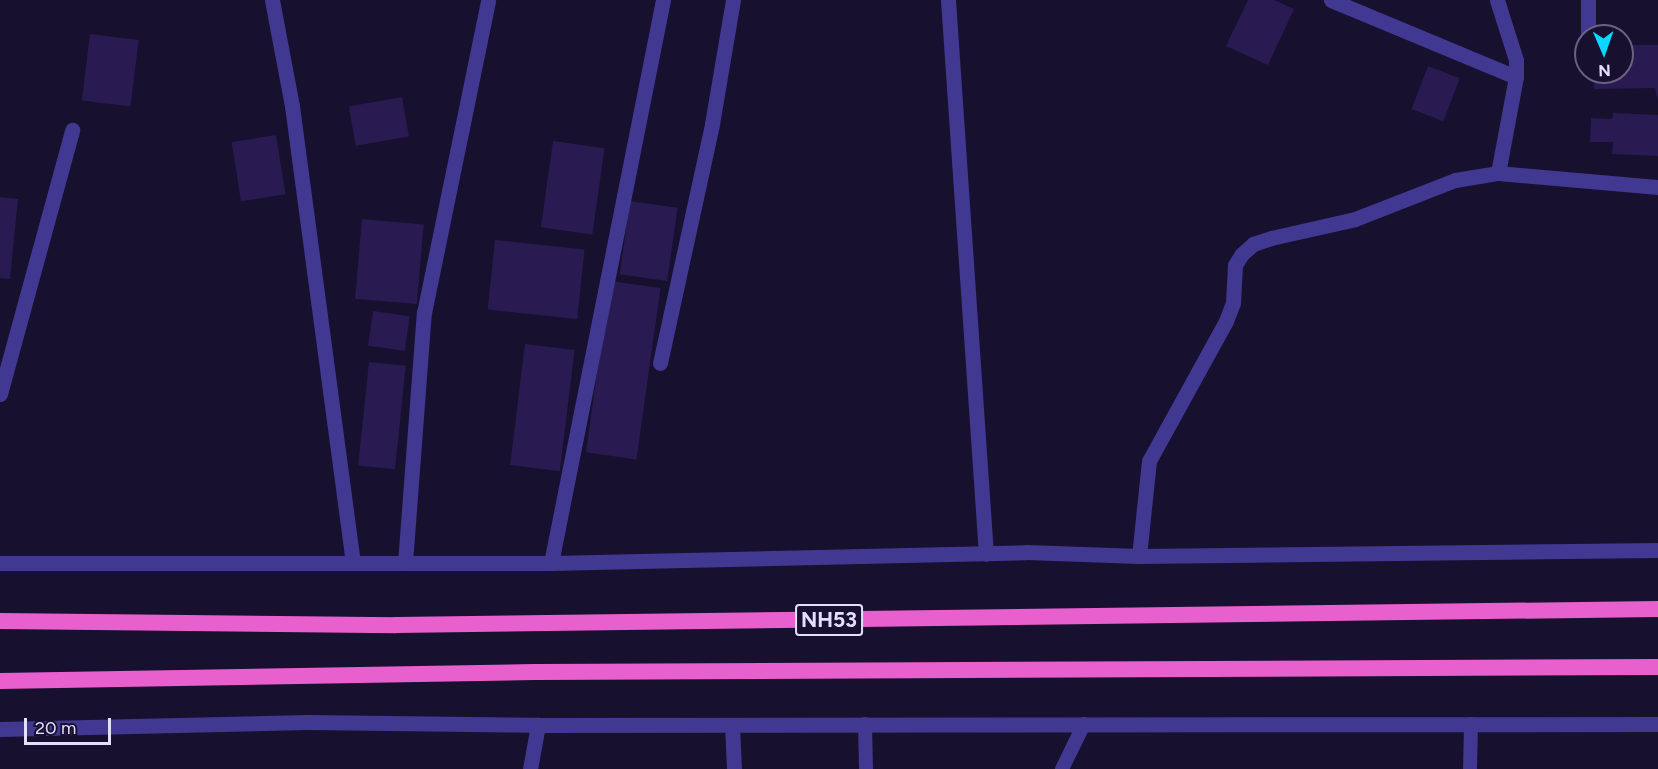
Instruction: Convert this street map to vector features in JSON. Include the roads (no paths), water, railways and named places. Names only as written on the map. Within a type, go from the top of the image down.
[{"type":"highway","name":"NH53","points":[[0,621],[396,625],[1658,609]]},
{"type":"highway","name":"NH53","points":[[0,681],[547,671],[1658,667]]},
{"type":"street","points":[[272,0],[292,106],[353,563]]},
{"type":"street","points":[[405,563],[424,313],[488,0]]},
{"type":"street","points":[[551,563],[663,0]]},
{"type":"street","points":[[660,363],[711,124],[733,0]]},
{"type":"street","points":[[948,0],[986,554]]},
{"type":"street","points":[[1331,0],[1516,76]]},
{"type":"street","points":[[1497,0],[1516,60],[1516,76],[1498,173]]},
{"type":"street","points":[[1588,0],[1588,24]]},
{"type":"street","points":[[0,394],[72,130]]},
{"type":"street","points":[[1139,556],[1149,461],[1226,321],[1233,303],[1235,265],[1242,254],[1253,244],[1355,219],[1455,180],[1498,173],[1658,187]]},
{"type":"street","points":[[0,563],[551,563],[986,554],[1139,556],[1658,550]]},
{"type":"street","points":[[0,729],[308,722],[538,725],[1658,724]]},
{"type":"street","points":[[530,769],[538,725]]},
{"type":"street","points":[[732,725],[734,769]]},
{"type":"lane","points":[[865,724],[866,769]]},
{"type":"lane","points":[[1062,769],[1084,724]]},
{"type":"lane","points":[[1470,769],[1471,724]]}]
